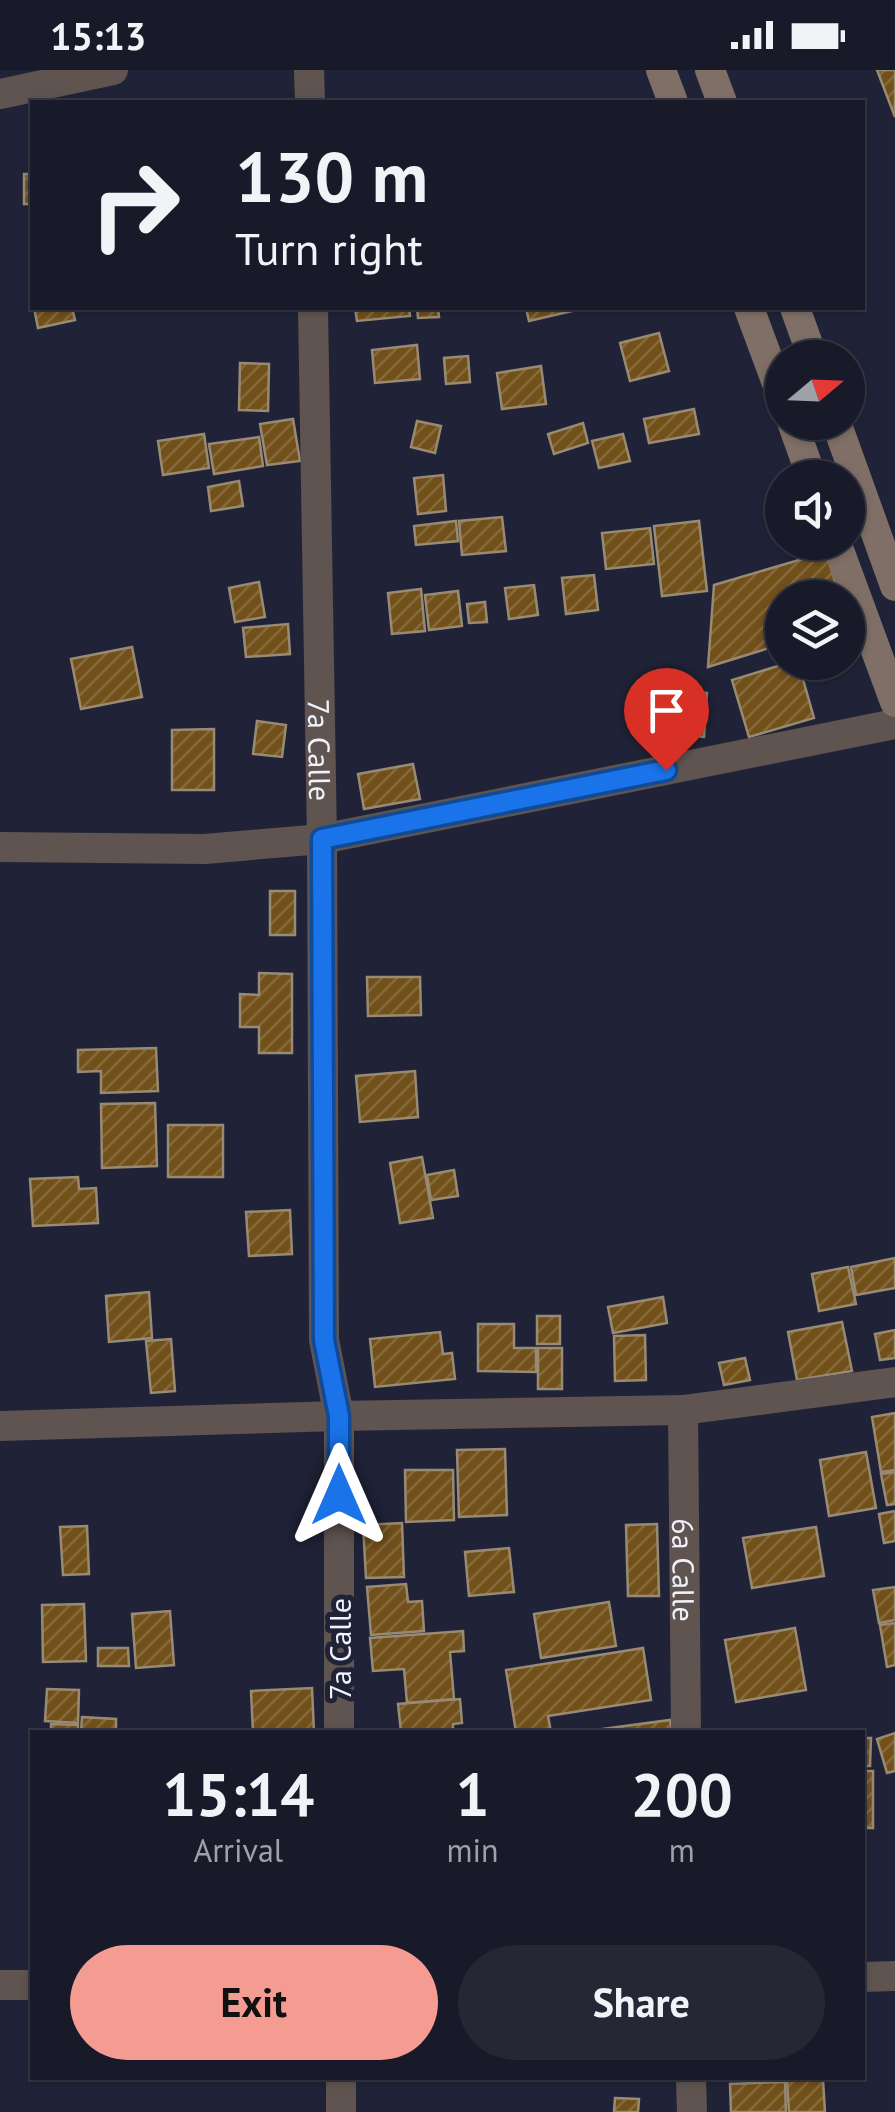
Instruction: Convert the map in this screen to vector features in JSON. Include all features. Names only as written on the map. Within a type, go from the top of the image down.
[{"type":"main road","points":[[662,70],[673,100]]},
{"type":"main road","points":[[711,70],[721,100]]},
{"type":"main road","points":[[750,310],[765,351]]},
{"type":"main road","points":[[796,310],[807,340]]},
{"type":"main road","points":[[842,440],[895,586]]},
{"type":"main road","points":[[843,560],[895,702]]},
{"type":"street","points":[[0,94],[113,70]]},
{"type":"street","points":[[309,70],[310,100]]},
{"type":"street","name":"7a Calle","points":[[313,310],[322,839],[324,1340],[339,1416],[339,1730]]},
{"type":"street","points":[[0,847],[206,849],[322,839],[895,724]]},
{"type":"street","points":[[0,1426],[683,1410],[895,1382]]},
{"type":"street","name":"6a Calle","points":[[683,1410],[686,1730]]},
{"type":"street","points":[[865,1977],[895,1976]]},
{"type":"street","points":[[0,1984],[30,1985]]},
{"type":"street","points":[[341,2080],[341,2112]]},
{"type":"street","points":[[691,2080],[692,2112]]},
{"type":"building","points":[[877,70],[895,70],[895,117]]},
{"type":"building","points":[[24,174],[30,174],[30,204],[24,204]]},
{"type":"building","points":[[34,310],[72,310],[75,320],[38,328]]},
{"type":"building","points":[[355,310],[409,310],[410,316],[357,321]]},
{"type":"building","points":[[417,310],[438,310],[439,317],[418,318]]},
{"type":"building","points":[[526,310],[572,311],[529,321]]},
{"type":"building","points":[[659,333],[669,371],[630,381],[620,343]]},
{"type":"building","points":[[417,345],[420,379],[375,383],[372,350]]},
{"type":"building","points":[[468,356],[470,382],[446,384],[444,358]]},
{"type":"building","points":[[240,363],[269,364],[268,411],[239,410]]},
{"type":"building","points":[[541,366],[546,404],[502,409],[497,373]]},
{"type":"building","points":[[694,409],[699,434],[649,443],[644,419]]},
{"type":"building","points":[[293,419],[300,461],[267,465],[260,424]]},
{"type":"building","points":[[417,421],[441,426],[435,453],[411,447]]},
{"type":"building","points":[[583,423],[588,443],[554,454],[548,434]]},
{"type":"building","points":[[204,434],[209,468],[163,475],[158,441]]},
{"type":"building","points":[[623,434],[630,461],[599,468],[592,441]]},
{"type":"building","points":[[259,437],[263,466],[214,474],[209,444]]},
{"type":"building","points":[[443,475],[446,511],[418,514],[414,478]]},
{"type":"building","points":[[239,481],[243,506],[211,511],[208,487]]},
{"type":"building","points":[[502,517],[506,551],[462,555],[459,521]]},
{"type":"building","points":[[456,521],[458,541],[416,545],[414,526]]},
{"type":"building","points":[[699,521],[707,591],[662,596],[654,526]]},
{"type":"building","points":[[650,528],[654,564],[606,569],[602,533]]},
{"type":"building","points":[[799,560],[828,560],[835,580],[765,580],[765,649],[708,667],[714,585]]},
{"type":"building","points":[[594,575],[598,610],[566,614],[562,578]]},
{"type":"building","points":[[259,582],[265,617],[235,622],[229,588]]},
{"type":"building","points":[[534,585],[538,615],[509,619],[505,588]]},
{"type":"building","points":[[421,589],[425,631],[392,634],[388,593]]},
{"type":"building","points":[[458,591],[462,626],[429,630],[425,595]]},
{"type":"building","points":[[485,602],[487,622],[469,623],[467,604]]},
{"type":"building","points":[[288,624],[290,654],[246,657],[243,628]]},
{"type":"building","points":[[132,647],[142,697],[81,709],[71,659]]},
{"type":"building","points":[[765,670],[765,680],[803,680],[814,718],[749,737],[732,680]]},
{"type":"building","points":[[668,690],[707,693],[704,737],[664,733]]},
{"type":"building","points":[[257,721],[286,725],[282,757],[253,754]]},
{"type":"building","points":[[214,729],[214,790],[172,790],[172,730]]},
{"type":"building","points":[[413,764],[420,799],[364,809],[358,774]]},
{"type":"building","points":[[270,891],[295,891],[295,935],[270,935]]},
{"type":"building","points":[[259,973],[292,974],[292,1053],[259,1053],[259,1027],[240,1027],[240,994],[259,995]]},
{"type":"building","points":[[367,977],[420,977],[421,1015],[368,1016]]},
{"type":"building","points":[[156,1048],[158,1091],[101,1093],[101,1071],[78,1072],[78,1050]]},
{"type":"building","points":[[415,1071],[418,1117],[360,1122],[356,1076]]},
{"type":"building","points":[[155,1103],[157,1166],[102,1168],[101,1104]]},
{"type":"building","points":[[168,1125],[223,1125],[223,1177],[168,1177]]},
{"type":"building","points":[[422,1157],[433,1218],[400,1223],[390,1163]]},
{"type":"building","points":[[454,1170],[458,1196],[431,1200],[427,1175]]},
{"type":"building","points":[[78,1177],[79,1189],[96,1188],[98,1223],[33,1226],[30,1179]]},
{"type":"building","points":[[290,1210],[292,1254],[249,1256],[246,1212]]},
{"type":"building","points":[[895,1258],[895,1288],[856,1295],[851,1267]]},
{"type":"building","points":[[848,1267],[856,1304],[819,1311],[812,1274]]},
{"type":"building","points":[[149,1292],[152,1338],[109,1342],[106,1296]]},
{"type":"building","points":[[663,1297],[667,1323],[613,1333],[608,1307]]},
{"type":"building","points":[[537,1316],[560,1316],[560,1344],[537,1344]]},
{"type":"building","points":[[842,1322],[852,1371],[797,1380],[788,1332]]},
{"type":"building","points":[[478,1324],[514,1324],[514,1348],[536,1348],[536,1372],[478,1371]]},
{"type":"building","points":[[895,1330],[895,1358],[880,1360],[875,1334]]},
{"type":"building","points":[[440,1332],[443,1354],[452,1353],[455,1379],[375,1387],[370,1339]]},
{"type":"building","points":[[645,1335],[646,1380],[615,1381],[614,1336]]},
{"type":"building","points":[[171,1339],[175,1391],[151,1393],[146,1341]]},
{"type":"building","points":[[538,1348],[562,1348],[562,1389],[538,1389]]},
{"type":"building","points":[[745,1358],[750,1380],[724,1385],[719,1363]]},
{"type":"building","points":[[895,1413],[895,1470],[881,1472],[872,1417]]},
{"type":"building","points":[[505,1449],[507,1515],[459,1517],[457,1450]]},
{"type":"building","points":[[866,1452],[876,1508],[829,1516],[820,1460]]},
{"type":"building","points":[[405,1470],[453,1470],[454,1520],[406,1522]]},
{"type":"building","points":[[895,1472],[895,1504],[887,1505],[881,1474]]},
{"type":"building","points":[[895,1511],[895,1541],[884,1543],[879,1514]]},
{"type":"building","points":[[402,1523],[404,1577],[366,1578],[363,1525]]},
{"type":"building","points":[[657,1524],[659,1596],[628,1596],[626,1525]]},
{"type":"building","points":[[87,1526],[89,1574],[63,1575],[60,1527]]},
{"type":"building","points":[[816,1527],[824,1576],[752,1588],[743,1538]]},
{"type":"building","points":[[509,1548],[514,1592],[469,1596],[465,1552]]},
{"type":"building","points":[[406,1584],[408,1602],[422,1601],[424,1631],[371,1635],[367,1587]]},
{"type":"building","points":[[895,1587],[895,1620],[879,1623],[873,1590]]},
{"type":"building","points":[[609,1602],[616,1646],[541,1658],[534,1614]]},
{"type":"building","points":[[84,1604],[86,1661],[43,1662],[42,1605]]},
{"type":"building","points":[[170,1611],[174,1665],[136,1668],[132,1614]]},
{"type":"building","points":[[895,1623],[895,1665],[887,1667],[880,1625]]},
{"type":"building","points":[[795,1628],[806,1690],[736,1702],[725,1640]]},
{"type":"building","points":[[463,1631],[464,1651],[450,1652],[454,1699],[407,1703],[404,1669],[373,1671],[370,1638]]},
{"type":"building","points":[[98,1648],[128,1648],[129,1666],[98,1666]]},
{"type":"building","points":[[643,1648],[651,1700],[548,1716],[551,1730],[516,1730],[506,1670]]},
{"type":"building","points":[[312,1688],[314,1730],[253,1730],[251,1691]]},
{"type":"building","points":[[47,1689],[79,1690],[78,1723],[45,1721]]},
{"type":"building","points":[[460,1699],[462,1723],[453,1724],[453,1730],[401,1730],[398,1704]]},
{"type":"building","points":[[82,1717],[116,1719],[116,1730],[81,1730]]},
{"type":"building","points":[[670,1720],[672,1730],[602,1730]]},
{"type":"building","points":[[51,1724],[78,1725],[78,1730],[51,1730]]},
{"type":"building","points":[[895,1733],[895,1771],[887,1773],[877,1739]]},
{"type":"building","points":[[865,1738],[871,1738],[870,1766],[865,1766]]},
{"type":"building","points":[[865,1771],[873,1771],[873,1828],[865,1828]]},
{"type":"building","points":[[823,2080],[825,2112],[789,2112],[787,2081]]},
{"type":"building","points":[[785,2082],[786,2112],[731,2112],[730,2084]]},
{"type":"building","points":[[615,2098],[639,2099],[638,2112],[614,2112]]},
{"type":"route","points":[[339,1495],[339,1416],[324,1340],[322,839],[666,770]]}]
